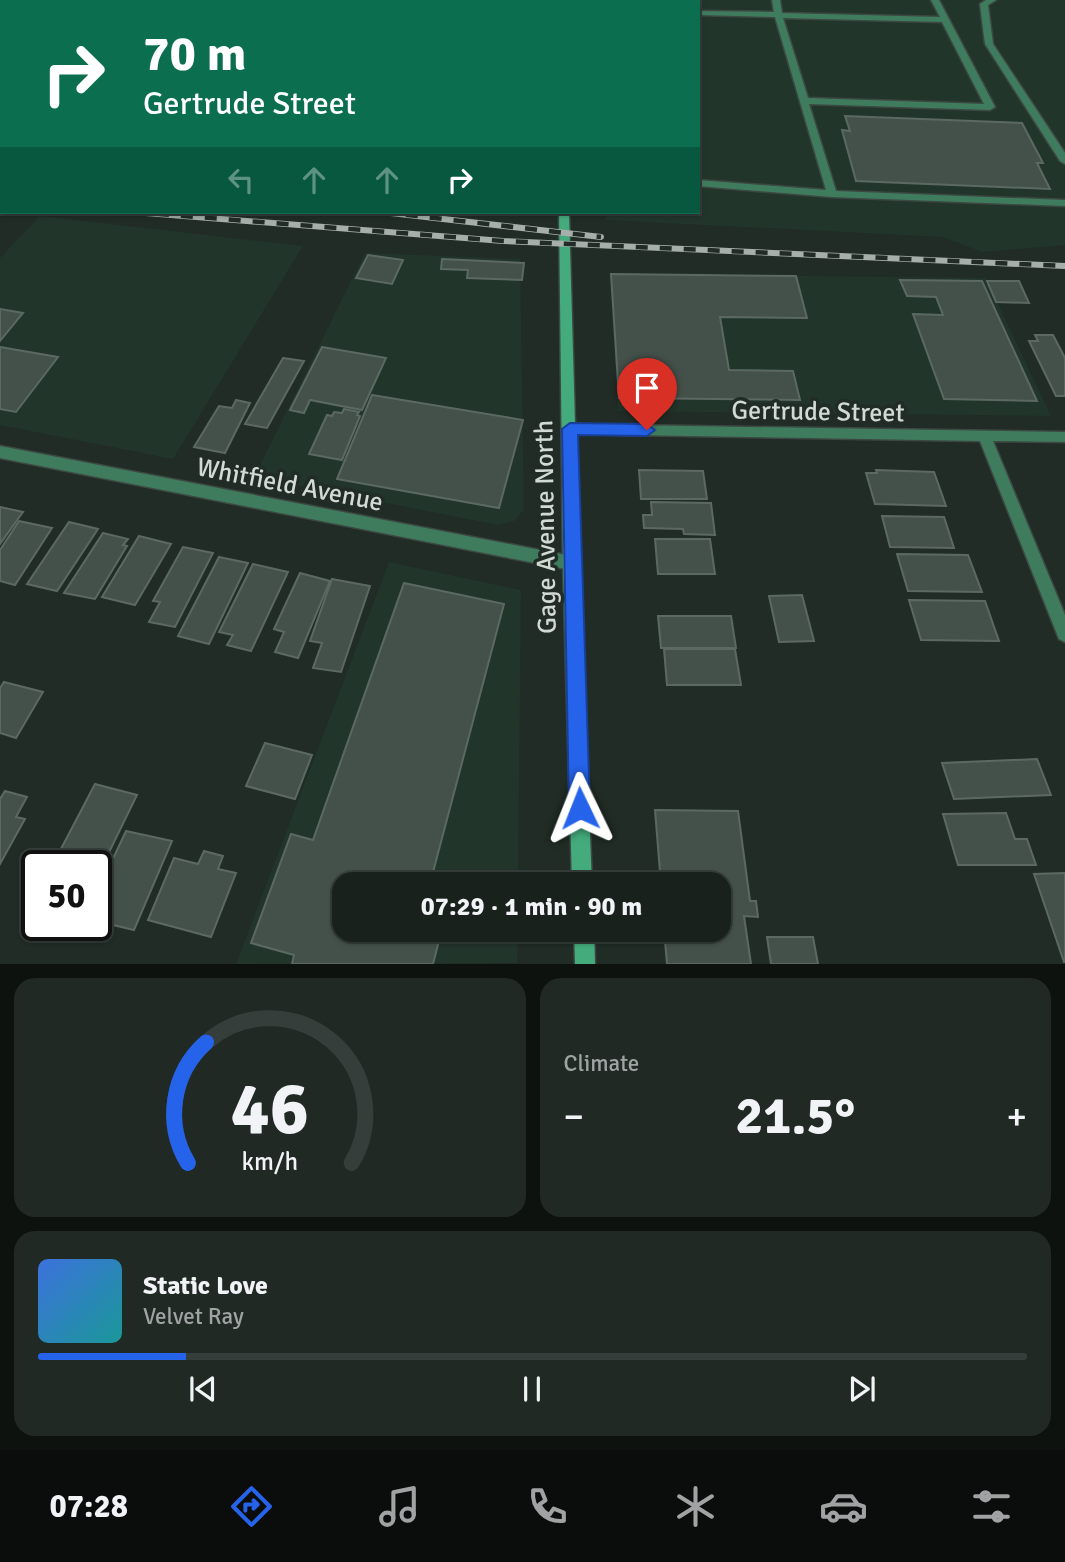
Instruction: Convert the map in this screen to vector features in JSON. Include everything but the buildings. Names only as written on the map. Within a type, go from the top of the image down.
[{"type":"main road","name":"Gage Avenue North","points":[[564,214],[571,563],[582,872]]},
{"type":"main road","points":[[584,942],[585,964]]},
{"type":"street","points":[[776,0],[778,15],[832,194]]},
{"type":"street","points":[[804,102],[990,107],[935,0]]},
{"type":"street","points":[[992,0],[984,4],[989,44],[1065,161]]},
{"type":"street","points":[[700,13],[945,20]]},
{"type":"street","points":[[700,183],[832,194],[1065,203]]},
{"type":"street","name":"Gertrude Street","points":[[570,429],[1065,438]]},
{"type":"street","points":[[985,437],[1065,634]]},
{"type":"street","name":"Whitfield Avenue","points":[[0,452],[571,563]]},
{"type":"shaded area","points":[[700,0],[1065,0],[1065,245],[982,252],[943,237],[606,220],[606,214],[700,214]]},
{"type":"shaded area","points":[[40,216],[303,246],[173,459],[0,425],[0,258]]},
{"type":"shaded area","points":[[365,253],[520,259],[524,510],[514,521],[498,525],[254,477]]},
{"type":"shaded area","points":[[610,274],[986,278],[1051,416],[618,411]]},
{"type":"shaded area","points":[[389,562],[521,590],[518,872],[332,872],[332,942],[518,942],[517,963],[236,964]]},
{"type":"railway","points":[[159,214],[503,241],[1065,266]]},
{"type":"railway","points":[[400,214],[601,237]]},
{"type":"route","points":[[580,808],[571,563],[570,429],[647,430]]}]
